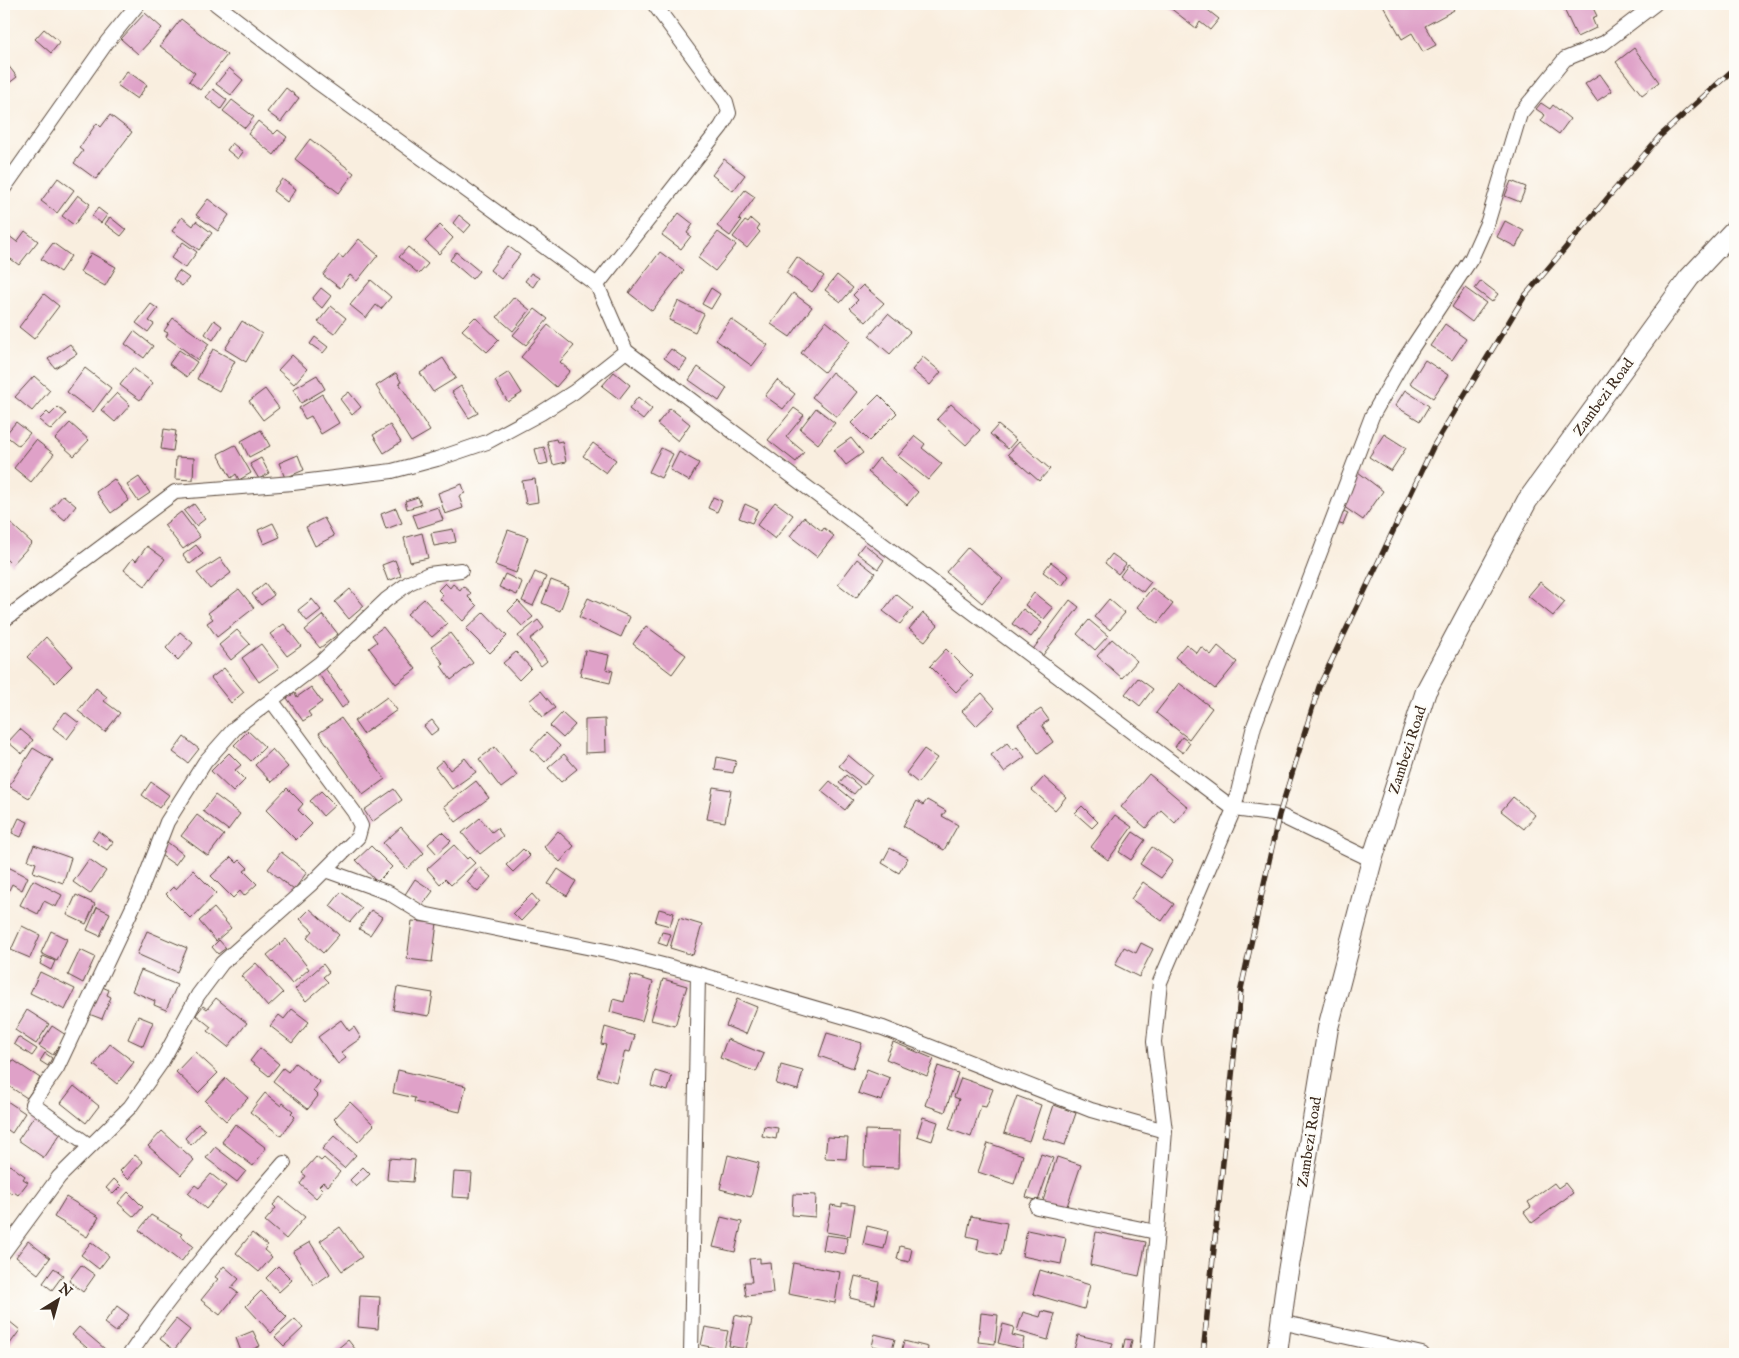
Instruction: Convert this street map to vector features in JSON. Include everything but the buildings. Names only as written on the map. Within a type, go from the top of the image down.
[{"type":"main road","name":"Zambezi Road","points":[[1277,1354],[1328,1028],[1372,860],[1426,691],[1527,500],[1690,278],[1735,229]]},
{"type":"street","points":[[4,188],[107,42],[138,4]]},
{"type":"street","points":[[216,4],[316,81],[597,285],[626,351],[1234,809],[1279,815],[1372,860]]},
{"type":"street","points":[[597,285],[721,127],[729,113],[726,102],[654,4]]},
{"type":"street","points":[[1148,1354],[1165,1131],[1154,1042],[1160,982],[1234,809],[1254,726],[1372,416],[1404,360],[1470,259],[1488,221],[1520,114],[1565,59],[1604,43],[1655,4]]},
{"type":"street","points":[[4,620],[175,492],[302,482],[392,471],[438,459],[487,442],[542,413],[574,392],[626,351]]},
{"type":"street","points":[[90,1146],[32,1104],[57,1068],[139,894],[167,822],[191,782],[218,746],[236,726],[320,663],[370,614],[409,583],[430,574],[461,570]]},
{"type":"street","points":[[4,1252],[59,1177],[130,1107],[148,1082],[198,995],[218,968],[326,870],[358,837],[362,826],[354,812],[271,700]]},
{"type":"street","points":[[326,870],[389,893],[423,914],[616,953],[698,974],[883,1028],[1091,1110],[1165,1131]]},
{"type":"street","points":[[691,1354],[698,974]]},
{"type":"street","points":[[130,1354],[155,1317],[204,1256],[284,1163]]},
{"type":"street","points":[[1037,1207],[1156,1232]]},
{"type":"street","points":[[1281,1322],[1422,1354]]},
{"type":"railway","points":[[1203,1354],[1241,989],[1279,815],[1319,687],[1433,447],[1524,297],[1660,136],[1735,68]]}]
